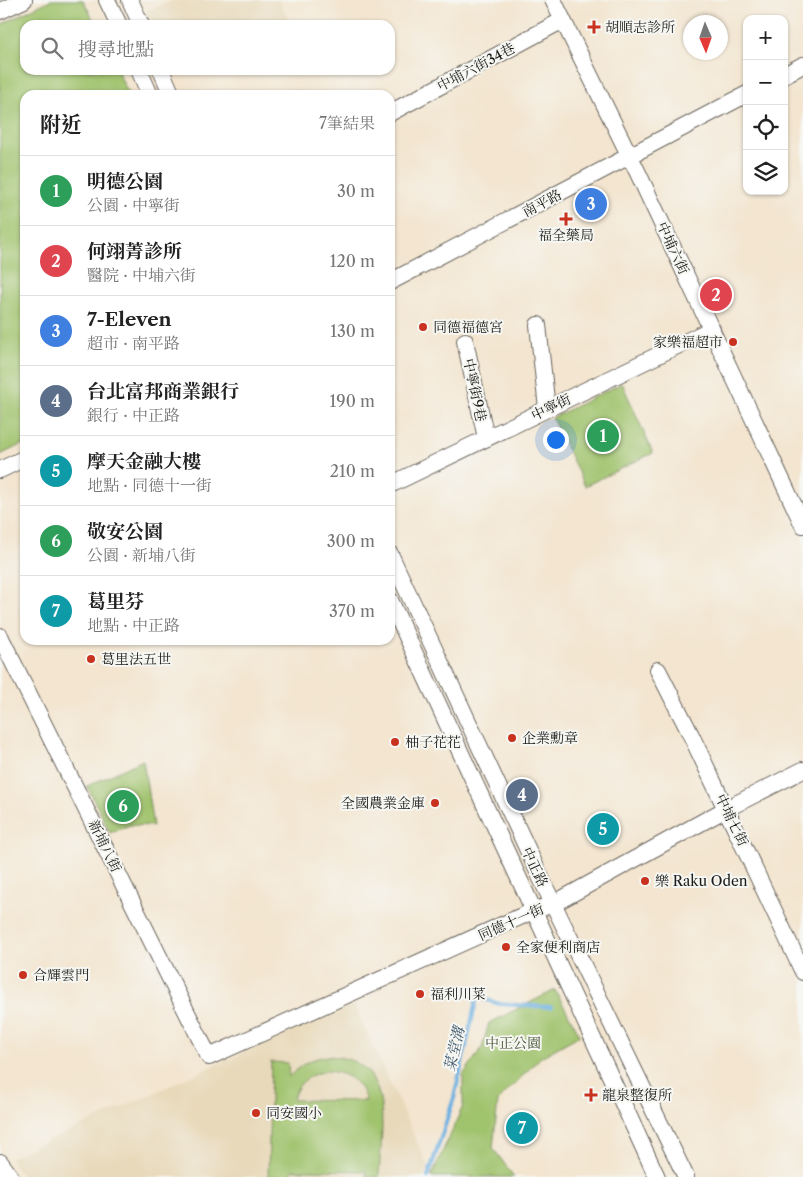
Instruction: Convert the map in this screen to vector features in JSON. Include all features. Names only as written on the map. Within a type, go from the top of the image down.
[{"type":"street","points":[[0,11],[24,0]]},
{"type":"street","points":[[107,0],[117,20]]},
{"type":"street","points":[[130,0],[139,20]]},
{"type":"street","name":"中埔六街","points":[[553,0],[630,156],[803,525]]},
{"type":"street","name":"中埔六街34巷","points":[[395,110],[563,20]]},
{"type":"street","points":[[788,73],[803,65]]},
{"type":"street","points":[[141,75],[148,90]]},
{"type":"street","points":[[163,75],[170,90]]},
{"type":"street","name":"南平路","points":[[395,279],[743,96]]},
{"type":"street","points":[[538,325],[547,409]]},
{"type":"street","name":"中寧街","points":[[395,483],[712,329]]},
{"type":"street","name":"中寧街9巷","points":[[464,341],[486,438]]},
{"type":"street","points":[[0,470],[20,460]]},
{"type":"street","name":"中正路","points":[[395,565],[553,904],[686,1177]]},
{"type":"street","name":"中正路","points":[[395,611],[657,1177]]},
{"type":"street","name":"新埔八街","points":[[0,636],[209,1056]]},
{"type":"street","name":"中埔七街","points":[[658,670],[803,972]]},
{"type":"street","name":"同德十一街","points":[[209,1056],[533,911],[553,904],[726,809],[803,770]]},
{"type":"street","points":[[0,1162],[12,1177]]},
{"type":"shaded area","points":[[173,0],[279,0],[289,20],[147,20],[144,13]]},
{"type":"shaded area","name":"同安國小","points":[[353,1003],[428,1166],[424,1177],[23,1177],[10,1158]]},
{"type":"green space","points":[[50,0],[83,0],[93,20],[20,20],[20,75],[119,75],[127,90],[20,90],[20,445],[0,455],[0,25]]},
{"type":"green space","points":[[622,383],[653,453],[585,486],[552,418]]},
{"type":"green space","points":[[143,760],[153,826],[130,825],[110,833],[87,786]]},
{"type":"green space","name":"中正公園","points":[[555,990],[580,1035],[541,1057],[498,1101],[493,1148],[514,1177],[431,1177],[463,1106],[463,1075],[482,1048],[489,1023]]},
{"type":"green space","points":[[327,1056],[349,1060],[365,1069],[375,1083],[380,1099],[382,1118],[379,1177],[366,1177],[366,1171],[292,1170],[292,1177],[268,1177],[271,1062],[288,1063],[289,1077],[306,1063],[316,1058]],"holes":[[[320,1072],[333,1072],[352,1079],[364,1094],[366,1101],[293,1100],[297,1089],[309,1077]]]},
{"type":"waterway","name":"菜堂溝","points":[[428,1177],[454,1098],[477,997],[500,1004],[551,1007]]},
{"type":"place","name":"胡順志診所","points":[[594,27]]},
{"type":"place","name":"7-Eleven","points":[[591,204]]},
{"type":"place","name":"福全藥局","points":[[566,219]]},
{"type":"place","name":"何翊菁診所","points":[[716,295]]},
{"type":"place","name":"同德福德宮","points":[[423,327]]},
{"type":"place","name":"家樂福超市","points":[[733,342]]},
{"type":"place","name":"明德公園","points":[[603,436]]},
{"type":"place","name":"葛里法五世","points":[[91,659]]},
{"type":"place","name":"企業勳章","points":[[512,738]]},
{"type":"place","name":"柚子花花","points":[[395,742]]},
{"type":"place","name":"台北富邦商業銀行","points":[[522,795]]},
{"type":"place","name":"全國農業金庫","points":[[435,803]]},
{"type":"place","name":"敬安公園","points":[[123,806]]},
{"type":"place","name":"摩天金融大樓","points":[[603,829]]},
{"type":"place","name":"樂 Raku Oden","points":[[645,881]]},
{"type":"place","name":"全家便利商店","points":[[506,947]]},
{"type":"place","name":"合輝雲門","points":[[23,975]]},
{"type":"place","name":"福利川菜","points":[[420,994]]},
{"type":"place","name":"龍泉整復所","points":[[591,1095]]},
{"type":"place","name":"同安國小","points":[[256,1113]]},
{"type":"place","name":"葛里芬","points":[[522,1128]]}]
